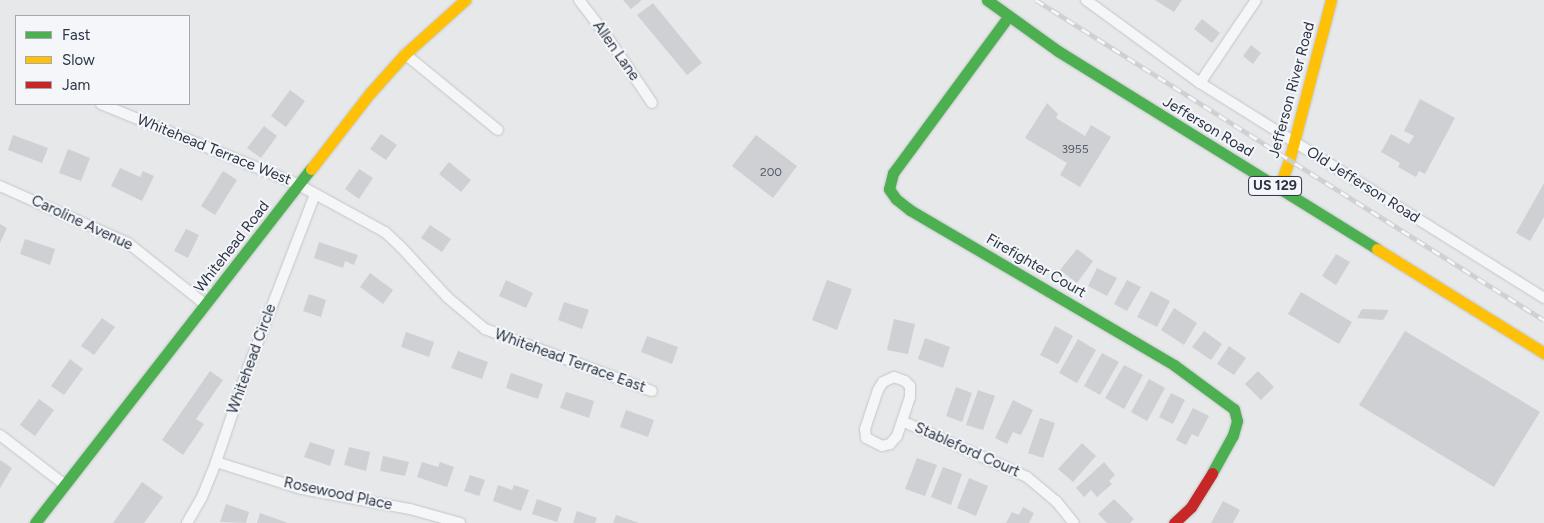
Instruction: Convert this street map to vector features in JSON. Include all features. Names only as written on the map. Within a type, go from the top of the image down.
[{"type":"main road","name":"Whitehead Road","points":[[35,523],[370,93],[405,54],[464,0]]},
{"type":"main road","name":"Jefferson Road","points":[[987,0],[1008,17],[1116,88],[1544,353]]},
{"type":"main road","name":"Jefferson River Road","points":[[1279,188],[1294,142],[1331,0]]},
{"type":"main road","name":"Firefighter Court","points":[[1008,17],[893,174],[889,189],[896,199],[910,210],[1174,365],[1234,408],[1237,421],[1233,434],[1201,492],[1191,507],[1174,523]]},
{"type":"street","name":"Allen Lane","points":[[579,0],[606,35],[652,103]]},
{"type":"street","name":"Old Jefferson Road","points":[[1086,0],[1200,83],[1544,298]]},
{"type":"street","points":[[1200,83],[1256,0]]},
{"type":"street","points":[[405,54],[498,130]]},
{"type":"street","name":"Whitehead Terrace West","points":[[103,105],[299,186]]},
{"type":"street","name":"Caroline Avenue","points":[[0,186],[128,242],[206,305]]},
{"type":"street","name":"Whitehead Terrace East","points":[[299,186],[393,238],[447,297],[485,329],[652,391]]},
{"type":"street","name":"Whitehead Circle","points":[[187,523],[202,497],[216,462],[248,368],[315,194]]},
{"type":"street","name":"Stableford Court","points":[[888,378],[900,378],[910,386],[910,397],[902,421],[897,436],[890,444],[882,446],[866,438],[865,429],[870,411],[878,390],[888,378]]},
{"type":"street","name":"Stableford Court","points":[[902,421],[1027,476],[1056,501],[1074,523]]},
{"type":"street","points":[[0,434],[65,485]]},
{"type":"street","name":"Rosewood Place","points":[[216,462],[302,489],[410,509],[460,523]]},
{"type":"building","points":[[623,0],[642,0],[631,9]]},
{"type":"building","points":[[1155,0],[1182,0],[1174,12]]},
{"type":"building","points":[[653,3],[702,63],[687,75],[637,15]]},
{"type":"building","points":[[1202,19],[1220,33],[1212,43],[1194,29]]},
{"type":"building","points":[[1251,45],[1261,53],[1253,64],[1243,56]]},
{"type":"building","points":[[290,90],[305,101],[286,127],[271,116]]},
{"type":"building","points":[[1420,99],[1455,118],[1425,174],[1419,171],[1416,177],[1398,167],[1400,163],[1381,152],[1391,134],[1409,144],[1414,136],[1404,131]]},
{"type":"building","points":[[1047,103],[1058,114],[1056,118],[1085,136],[1091,125],[1111,137],[1080,187],[1060,175],[1067,163],[1025,138]]},
{"type":"building","points":[[264,126],[277,136],[261,158],[247,148]]},
{"type":"building","points":[[381,134],[397,145],[386,160],[370,149]]},
{"type":"building","points":[[13,135],[48,148],[42,163],[8,150]]},
{"type":"building","points":[[756,135],[797,166],[773,198],[732,166]]},
{"type":"building","points":[[68,149],[90,158],[81,181],[59,173]]},
{"type":"building","points":[[449,162],[471,180],[461,192],[439,174]]},
{"type":"building","points":[[120,168],[140,177],[143,171],[154,176],[142,201],[111,186]]},
{"type":"building","points":[[359,169],[373,178],[359,199],[345,189]]},
{"type":"building","points":[[223,171],[237,180],[215,215],[201,206]]},
{"type":"building","points":[[1544,183],[1544,217],[1530,241],[1516,233]]},
{"type":"building","points":[[0,224],[7,228],[0,243]]},
{"type":"building","points":[[430,225],[451,239],[442,252],[421,238]]},
{"type":"building","points":[[186,229],[199,235],[188,258],[174,251]]},
{"type":"building","points":[[25,239],[55,249],[50,265],[20,254]]},
{"type":"building","points":[[319,242],[358,255],[354,265],[345,261],[343,268],[314,258]]},
{"type":"building","points":[[1077,249],[1093,261],[1077,283],[1060,270]]},
{"type":"building","points":[[1336,254],[1350,262],[1336,285],[1322,276]]},
{"type":"building","points":[[1097,268],[1117,278],[1107,296],[1088,286]]},
{"type":"building","points":[[370,273],[393,290],[383,304],[360,287]]},
{"type":"building","points":[[506,280],[533,293],[526,308],[499,296]]},
{"type":"building","points":[[827,280],[852,289],[837,330],[812,320]]},
{"type":"building","points":[[1127,280],[1141,287],[1127,311],[1114,304]]},
{"type":"building","points":[[1151,291],[1170,301],[1157,327],[1137,317]]},
{"type":"building","points":[[1301,292],[1352,322],[1339,344],[1288,314]]},
{"type":"building","points":[[309,294],[326,300],[321,317],[303,311]]},
{"type":"building","points":[[564,302],[589,310],[582,329],[558,320]]},
{"type":"building","points":[[1174,308],[1197,323],[1184,345],[1161,330]]},
{"type":"building","points":[[1362,309],[1389,310],[1383,320],[1357,318]]},
{"type":"building","points":[[102,318],[115,327],[94,355],[81,346]]},
{"type":"building","points":[[894,319],[915,324],[908,354],[887,350]]},
{"type":"building","points":[[1055,326],[1073,336],[1058,364],[1040,355]]},
{"type":"building","points":[[1204,331],[1222,344],[1211,360],[1192,347]]},
{"type":"building","points":[[1405,331],[1540,412],[1494,487],[1359,405]]},
{"type":"building","points":[[406,332],[434,342],[429,357],[401,347]]},
{"type":"building","points":[[647,336],[678,347],[672,364],[641,352]]},
{"type":"building","points":[[925,338],[950,347],[943,368],[918,359]]},
{"type":"building","points":[[1078,339],[1096,350],[1077,383],[1059,373]]},
{"type":"building","points":[[1229,346],[1246,358],[1234,375],[1217,364]]},
{"type":"building","points":[[458,351],[488,362],[482,379],[451,368]]},
{"type":"building","points":[[1102,353],[1119,362],[1100,395],[1084,386]]},
{"type":"building","points":[[70,359],[83,369],[64,395],[51,386]]},
{"type":"building","points":[[1124,365],[1143,375],[1124,409],[1105,398]]},
{"type":"building","points":[[210,371],[223,380],[196,419],[204,424],[183,455],[162,440]]},
{"type":"building","points":[[1258,371],[1274,387],[1261,400],[1245,384]]},
{"type":"building","points":[[511,373],[543,384],[538,399],[506,388]]},
{"type":"building","points":[[1149,379],[1165,388],[1147,421],[1131,412]]},
{"type":"building","points":[[956,387],[972,393],[962,422],[946,416]]},
{"type":"building","points":[[978,390],[995,396],[983,430],[966,425]]},
{"type":"building","points":[[566,392],[594,401],[589,418],[560,408]]},
{"type":"building","points":[[1171,393],[1185,400],[1173,424],[1159,417]]},
{"type":"building","points":[[39,399],[54,410],[35,436],[20,425]]},
{"type":"building","points":[[1013,400],[1033,410],[1021,435],[1013,432],[1007,444],[995,438]]},
{"type":"building","points":[[1193,408],[1209,416],[1198,437],[1192,434],[1186,445],[1176,440]]},
{"type":"building","points":[[626,410],[654,420],[648,437],[620,427]]},
{"type":"building","points":[[1040,418],[1055,423],[1043,458],[1028,453]]},
{"type":"building","points":[[310,442],[335,450],[330,466],[304,457]]},
{"type":"building","points":[[1082,443],[1096,456],[1073,482],[1058,469]]},
{"type":"building","points":[[349,447],[370,452],[366,471],[344,465]]},
{"type":"building","points":[[383,456],[409,462],[405,476],[380,471]]},
{"type":"building","points":[[917,458],[937,465],[925,496],[905,489]]},
{"type":"building","points":[[0,460],[12,468],[0,488]]},
{"type":"building","points":[[422,462],[438,467],[440,462],[454,467],[447,487],[417,477]]},
{"type":"building","points":[[1104,462],[1115,475],[1109,481],[1112,484],[1097,497],[1091,490],[1084,497],[1076,488]]},
{"type":"building","points":[[943,467],[962,474],[951,505],[931,497]]},
{"type":"building","points":[[470,475],[485,480],[479,496],[464,491]]},
{"type":"building","points":[[969,478],[988,486],[976,516],[957,508]]},
{"type":"building","points":[[142,482],[163,497],[144,523],[113,523]]},
{"type":"building","points":[[498,485],[512,490],[514,485],[529,490],[521,511],[493,501]]},
{"type":"building","points":[[537,499],[562,508],[557,522],[532,514]]},
{"type":"building","points":[[1114,499],[1134,519],[1130,523],[1107,523],[1098,514]]},
{"type":"building","points":[[1223,501],[1240,510],[1233,523],[1211,523]]},
{"type":"building","points":[[226,504],[249,512],[246,523],[220,522]]},
{"type":"building","points":[[1023,507],[1034,513],[1029,523],[1006,523],[1012,512],[1019,515]]},
{"type":"building","points":[[577,511],[597,518],[595,523],[573,523]]},
{"type":"building","points":[[260,513],[288,523],[257,523]]},
{"type":"building","points":[[616,515],[639,523],[613,523]]},
{"type":"railway","points":[[1036,0],[1544,320]]},
{"type":"traffic: fast","points":[[987,0],[1058,51],[1377,249]]},
{"type":"traffic: fast","points":[[1008,17],[893,173],[889,189],[896,199],[910,210],[1174,365],[1234,409],[1237,421],[1233,435],[1212,473]]},
{"type":"traffic: fast","points":[[35,523],[311,169]]},
{"type":"traffic: slow","points":[[311,169],[370,93],[405,54],[465,0]]},
{"type":"traffic: slow","points":[[1279,188],[1289,161],[1331,0]]},
{"type":"traffic: slow","points":[[1377,249],[1544,353]]},
{"type":"traffic: jam","points":[[1174,523],[1191,507],[1212,473]]}]
